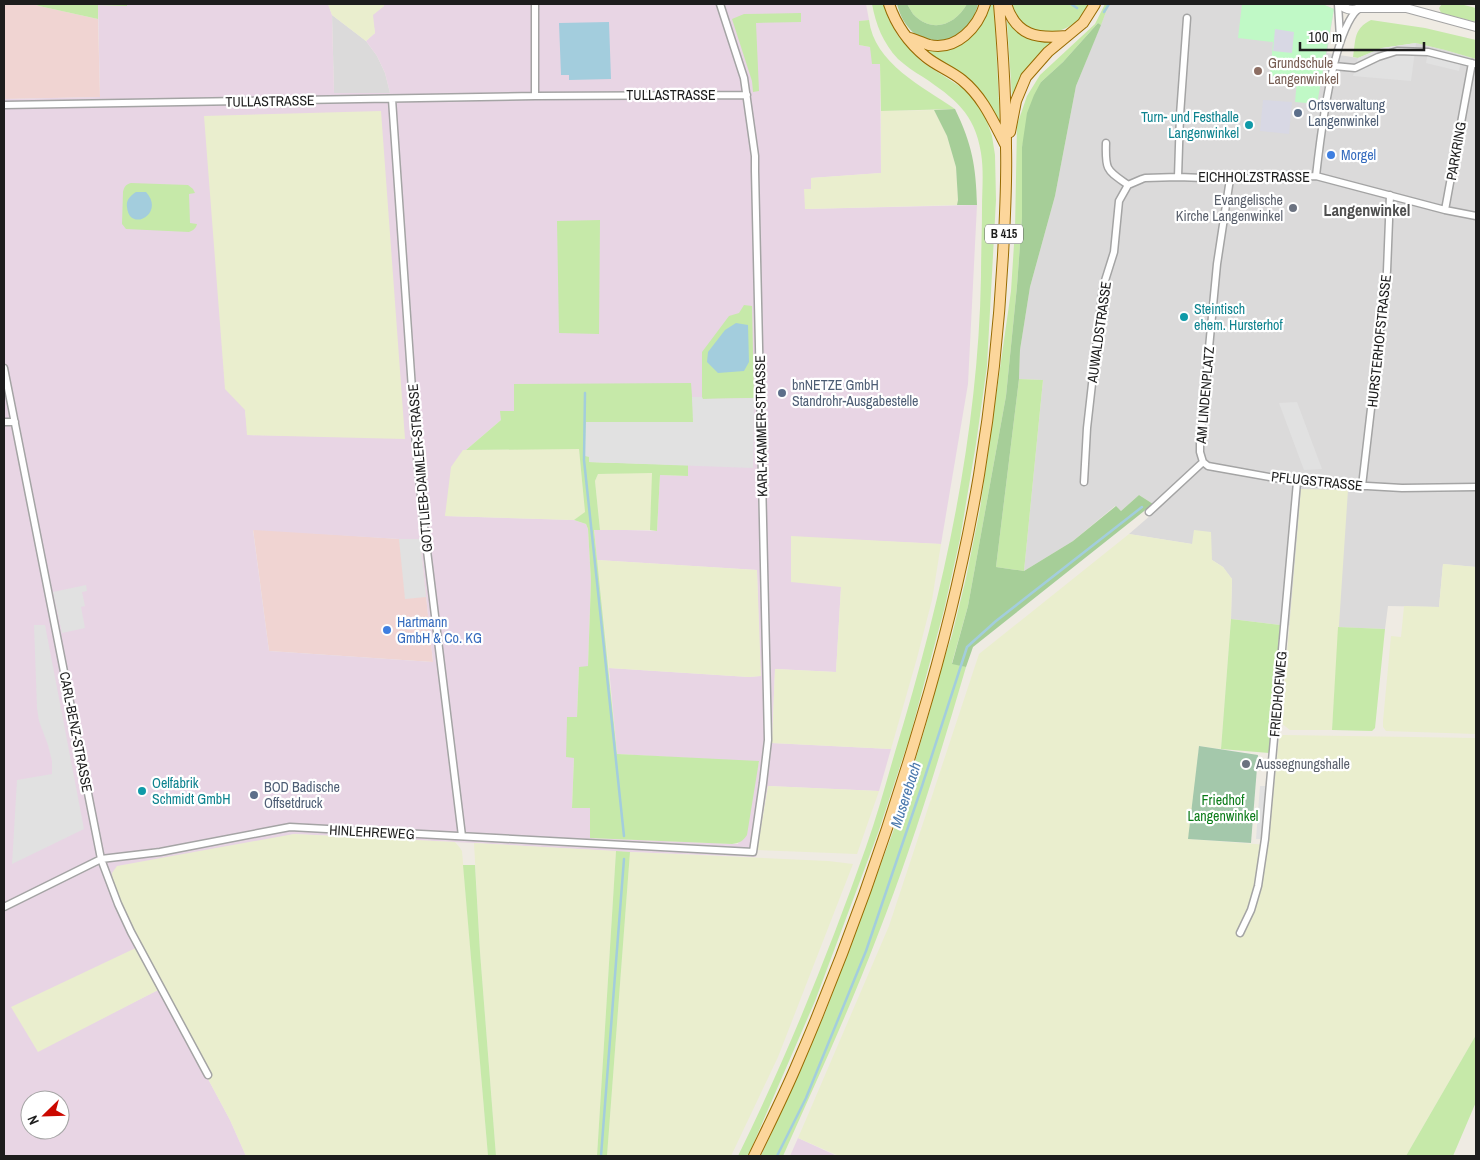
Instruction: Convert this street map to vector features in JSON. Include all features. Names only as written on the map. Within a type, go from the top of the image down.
[{"type":"main road","points":[[889,4],[898,26],[907,37],[926,56],[962,80],[981,100],[1006,148]]},
{"type":"main road","points":[[907,37],[931,45],[950,44],[960,40],[982,15],[986,4]]},
{"type":"main road","name":"B 415","points":[[754,1156],[795,1069],[840,958],[879,854],[935,674],[954,599],[979,476],[994,370],[1002,281],[1006,201],[1006,148],[999,4]]},
{"type":"main road","points":[[1006,4],[1009,15],[1022,30],[1041,36],[1067,36]]},
{"type":"main road","points":[[1006,148],[1016,101],[1026,77],[1048,52],[1084,23],[1095,4]]},
{"type":"street","points":[[535,4],[535,96]]},
{"type":"street","name":"KARL-KAMMER-STRASSE","points":[[720,4],[744,78],[755,171],[768,740],[753,852]]},
{"type":"street","points":[[1339,4],[1349,10],[1361,7],[1406,8]]},
{"type":"street","points":[[1339,4],[1340,39]]},
{"type":"street","points":[[1397,4],[1476,27]]},
{"type":"street","points":[[1316,176],[1320,142],[1340,39],[1352,14],[1361,7]]},
{"type":"street","points":[[1106,143],[1106,161],[1109,171],[1128,186],[1142,179],[1178,177],[1180,115],[1187,18]]},
{"type":"street","name":"PARKRING","points":[[1334,66],[1355,68],[1378,57],[1397,52],[1428,52],[1474,64],[1445,210]]},
{"type":"street","name":"TULLASTRASSE","points":[[4,105],[535,96],[747,95]]},
{"type":"street","name":"GOTTLIEB-DAIMLER-STRASSE","points":[[392,99],[416,447],[462,836]]},
{"type":"street","name":"EICHHOLZSTRASSE","points":[[1178,177],[1230,179],[1316,176],[1445,210],[1476,216]]},
{"type":"street","name":"AM LINDENPLATZ","points":[[1203,462],[1200,442],[1217,264],[1230,179]]},
{"type":"street","name":"AUWALDSTRASSE","points":[[1084,482],[1088,420],[1103,287],[1114,252],[1119,200],[1128,186]]},
{"type":"street","name":"HURSTERHOFSTRASSE","points":[[1362,486],[1387,271],[1390,195]]},
{"type":"street","name":"CARL-BENZ-STRASSE","points":[[4,368],[101,860],[124,918],[208,1075]]},
{"type":"street","points":[[4,422],[15,422]]},
{"type":"street","points":[[1149,512],[1203,462]]},
{"type":"street","name":"PFLUGSTRASSE","points":[[1203,462],[1208,466],[1296,482],[1402,488],[1476,487]]},
{"type":"street","name":"FRIEDHOFWEG","points":[[1240,933],[1258,886],[1265,839],[1296,482]]},
{"type":"street","name":"HINLEHREWEG","points":[[4,907],[101,860],[160,852],[290,827],[753,852]]},
{"type":"shaded area","points":[[4,4],[34,4],[98,19],[100,97],[4,99]]},
{"type":"shaded area","points":[[328,4],[332,15],[334,93],[390,93],[385,73],[377,56],[366,41],[375,33],[372,15],[384,4],[866,4],[869,20],[859,21],[859,45],[870,47],[880,64],[881,173],[811,178],[811,189],[805,189],[805,209],[977,205],[968,384],[941,544],[791,537],[841,587],[836,672],[775,669],[772,743],[891,749],[879,791],[768,786],[756,857],[294,834],[113,886],[142,945],[38,1051],[160,989],[230,1120],[246,1156],[4,1156],[4,99],[100,97],[98,5]],"holes":[[[514,384],[688,476],[660,475],[657,531],[594,529],[597,560],[757,570],[760,676],[749,677],[609,668],[617,754],[759,762],[738,844],[590,838],[590,808],[572,808],[574,757],[566,757],[577,717],[579,667],[588,667],[591,581],[588,529],[586,524],[574,520],[445,516],[463,450],[466,450],[514,411]],[[245,410],[405,438],[248,435]],[[253,530],[420,539],[433,662],[269,651]]]},
{"type":"shaded area","points":[[1109,4],[1322,4],[1334,9],[1327,53],[1358,58],[1416,43],[1476,59],[1476,567],[1443,564],[1439,607],[1388,606],[1385,629],[1280,625],[1231,619],[1232,579],[1223,567],[1192,544],[1129,534],[1159,508],[1139,495],[1121,511],[1115,506],[1073,541],[1024,571],[1043,380],[1019,379],[1020,350],[1030,287],[1055,196],[1076,86]]},
{"type":"shaded area","points":[[332,15],[366,41],[377,56],[385,73],[390,93],[334,93]]},
{"type":"shaded area","points":[[1275,29],[1294,32],[1292,53],[1273,51]]},
{"type":"shaded area","points":[[1416,43],[1411,81],[1353,76],[1358,58],[1382,48]]},
{"type":"shaded area","points":[[1428,52],[1461,60],[1459,71],[1426,63]]},
{"type":"shaded area","points":[[1263,100],[1292,102],[1289,134],[1260,131]]},
{"type":"shaded area","points":[[692,397],[702,397],[703,399],[754,398],[753,468],[589,462],[589,457],[585,456],[586,422],[693,422]]},
{"type":"shaded area","points":[[1297,402],[1322,469],[1304,470],[1279,403]]},
{"type":"shaded area","points":[[253,529],[420,539],[433,662],[269,651]]},
{"type":"shaded area","points":[[399,539],[420,539],[426,597],[405,599]]},
{"type":"shaded area","points":[[86,585],[87,591],[82,592],[85,606],[81,607],[85,628],[62,633],[53,592]]},
{"type":"shaded area","points":[[34,625],[45,625],[84,829],[12,864],[17,780],[52,774],[52,761],[39,721],[37,708]]},
{"type":"shaded area","points":[[1260,786],[1270,786],[1265,839],[1256,839]]},
{"type":"shaded area","points":[[798,1138],[837,1156],[790,1156]]},
{"type":"green space","points":[[34,4],[127,4],[127,6],[98,5],[98,19]]},
{"type":"green space","points":[[328,4],[384,4],[384,6],[373,15],[375,33],[366,41],[332,15]]},
{"type":"green space","points":[[872,4],[884,4],[889,20],[898,36],[922,62],[967,91],[978,103],[992,136],[995,155],[996,200],[987,366],[960,539],[944,610],[910,736],[878,833],[815,1001],[748,1156],[738,1156],[822,965],[878,811],[928,636],[942,577],[965,458],[973,398],[981,277],[983,174],[978,139],[974,127],[961,108],[944,92],[898,59],[888,47],[881,33]]},
{"type":"green space","points":[[897,4],[907,4],[913,14],[920,20],[935,25],[950,22],[967,4],[978,4],[972,20],[962,32],[950,39],[938,42],[925,39],[913,32],[903,20]]},
{"type":"green space","points":[[907,4],[967,4],[950,22],[935,25],[920,20],[913,14]]},
{"type":"green space","points":[[989,4],[994,4],[1000,124],[960,75],[924,51],[923,48]]},
{"type":"green space","points":[[1011,4],[1090,4],[1082,17],[1071,25],[1056,32],[1042,33],[1034,32],[1022,24]]},
{"type":"green space","points":[[1105,4],[1109,4],[1101,25],[1098,23],[1063,62],[1041,82],[1022,147],[1022,217],[1006,396],[968,606],[952,663],[966,667],[956,701],[925,803],[890,904],[843,1020],[783,1156],[761,1156],[825,1013],[897,821],[952,635],[980,509],[1011,291],[1015,229],[1017,125],[1027,96],[1040,75],[1095,24]]},
{"type":"green space","points":[[1242,4],[1322,4],[1334,9],[1317,104],[1295,102],[1297,80],[1270,76],[1273,42],[1238,38]]},
{"type":"green space","points":[[1442,4],[1460,4],[1476,8],[1476,22],[1441,13],[1439,8]]},
{"type":"green space","points":[[801,13],[801,22],[756,23],[759,91],[753,92],[752,81],[732,19],[744,14]]},
{"type":"green space","points":[[869,20],[873,35],[880,49],[890,61],[915,83],[955,109],[881,111],[880,64],[872,64],[870,47],[859,45],[859,21]]},
{"type":"green space","points":[[1371,20],[1425,28],[1476,40],[1476,59],[1416,43],[1382,48],[1358,58],[1353,57],[1358,31],[1365,23]]},
{"type":"green space","points":[[1009,21],[1056,41],[1030,66],[1012,97],[1007,22]]},
{"type":"green space","points":[[1098,23],[1101,25],[1076,86],[1055,196],[1030,287],[1020,350],[1019,379],[996,567],[1024,571],[1073,541],[1116,506],[1121,511],[1139,495],[1153,504],[973,647],[966,667],[952,664],[968,606],[1006,396],[1017,286],[1022,217],[1022,147],[1027,113],[1041,82],[1063,62]]},
{"type":"green space","points":[[955,109],[972,156],[976,178],[977,205],[957,205],[956,167],[947,136],[934,110]]},
{"type":"green space","points":[[934,110],[947,136],[956,167],[957,205],[805,209],[804,189],[811,189],[811,178],[881,173],[881,111]]},
{"type":"green space","points":[[381,111],[405,439],[247,435],[245,410],[225,389],[204,116]]},
{"type":"green space","points":[[131,183],[188,185],[195,193],[189,194],[190,223],[197,224],[195,228],[189,232],[126,229],[122,224],[123,192],[125,186]]},
{"type":"green space","points":[[600,220],[599,334],[559,333],[557,221]]},
{"type":"green space","points":[[744,305],[752,306],[754,398],[702,399],[702,352],[729,316],[739,313]]},
{"type":"green space","points":[[1019,379],[1043,380],[1024,571],[996,567]]},
{"type":"green space","points":[[691,383],[694,422],[586,423],[585,456],[589,456],[589,462],[688,465],[688,476],[660,475],[657,531],[650,530],[652,473],[598,474],[595,481],[600,530],[594,530],[617,754],[759,761],[747,835],[741,841],[732,844],[590,838],[590,808],[572,808],[574,758],[566,757],[567,717],[577,717],[579,667],[588,666],[591,581],[588,529],[586,524],[574,520],[585,512],[579,449],[466,450],[501,420],[500,411],[514,411],[514,384]]},
{"type":"green space","points":[[579,448],[585,513],[574,520],[445,516],[451,467],[463,450]]},
{"type":"green space","points":[[653,472],[650,530],[600,530],[595,481],[598,474]]},
{"type":"green space","points":[[1301,489],[1348,490],[1332,730],[1290,730],[1281,723]]},
{"type":"green space","points":[[1194,530],[1211,532],[1212,560],[1223,567],[1232,579],[1231,619],[1221,749],[1199,746],[1189,839],[1268,845],[1279,739],[1283,735],[1476,738],[1476,1035],[1406,1156],[839,1156],[798,1138],[889,926],[979,654],[1129,534],[1192,544]]},
{"type":"green space","points":[[791,536],[941,544],[932,600],[891,749],[772,743],[775,669],[836,672],[841,587],[791,582]]},
{"type":"green space","points":[[597,560],[757,570],[761,676],[749,677],[609,668]]},
{"type":"green space","points":[[1443,564],[1476,567],[1476,734],[1386,731],[1383,727],[1383,721],[1391,636],[1401,637],[1404,606],[1439,607]]},
{"type":"green space","points":[[1231,619],[1280,625],[1269,753],[1221,749]]},
{"type":"green space","points":[[1338,627],[1385,629],[1375,728],[1372,731],[1332,730]]},
{"type":"green space","name":"Friedhof Langenwinkel","points":[[1199,746],[1258,755],[1251,843],[1188,839]]},
{"type":"green space","points":[[768,786],[879,791],[857,854],[757,850]]},
{"type":"green space","points":[[294,834],[455,842],[462,851],[488,1156],[246,1156],[230,1120],[160,989],[38,1052],[11,1007],[142,945],[113,886],[112,873],[117,866]]},
{"type":"green space","points":[[474,843],[616,851],[597,1156],[496,1156],[480,952]]},
{"type":"green space","points":[[616,851],[630,852],[607,1156],[597,1156]]},
{"type":"green space","points":[[630,852],[828,861],[853,864],[778,1057],[731,1156],[607,1156]]},
{"type":"green space","points":[[463,865],[475,865],[496,1156],[488,1156]]},
{"type":"green space","points":[[1476,1035],[1476,1102],[1453,1156],[1406,1156]]},
{"type":"water","points":[[609,22],[611,79],[569,80],[569,75],[561,75],[559,23]]},
{"type":"water","points":[[136,192],[146,192],[151,200],[152,207],[145,218],[134,219],[129,215],[127,202]]},
{"type":"water","points":[[736,323],[748,325],[749,362],[744,371],[718,373],[707,362],[708,352],[725,330]]},
{"type":"waterway","points":[[1071,4],[1077,8]]},
{"type":"waterway","points":[[1104,12],[1109,4]]},
{"type":"waterway","points":[[585,393],[584,460],[624,836]]},
{"type":"waterway","name":"Muserebach","points":[[777,1156],[806,1098],[866,951],[967,647],[996,621],[1142,507]]},
{"type":"waterway","points":[[601,1156],[624,859]]},
{"type":"place","name":"Grundschule Langenwinkel","points":[[1258,71]]},
{"type":"place","name":"Ortsverwaltung Langenwinkel","points":[[1298,113]]},
{"type":"place","name":"Turn- und Festhalle Langenwinkel","points":[[1249,125]]},
{"type":"place","name":"Morgel","points":[[1331,155]]},
{"type":"place","name":"Evangelische Kirche Langenwinkel","points":[[1293,208]]},
{"type":"place","name":"Steintisch ehem. Hursterhof","points":[[1184,317]]},
{"type":"place","name":"bnNETZE GmbH Standrohr-Ausgabestelle","points":[[782,393]]},
{"type":"place","name":"Hartmann GmbH & Co. KG","points":[[387,630]]},
{"type":"place","name":"Aussegnungshalle","points":[[1246,764]]},
{"type":"place","name":"Oelfabrik Schmidt GmbH","points":[[142,791]]},
{"type":"place","name":"BOD Badische Offsetdruck","points":[[254,795]]},
{"type":"district","name":"Langenwinkel","points":[[1367,210]]}]
